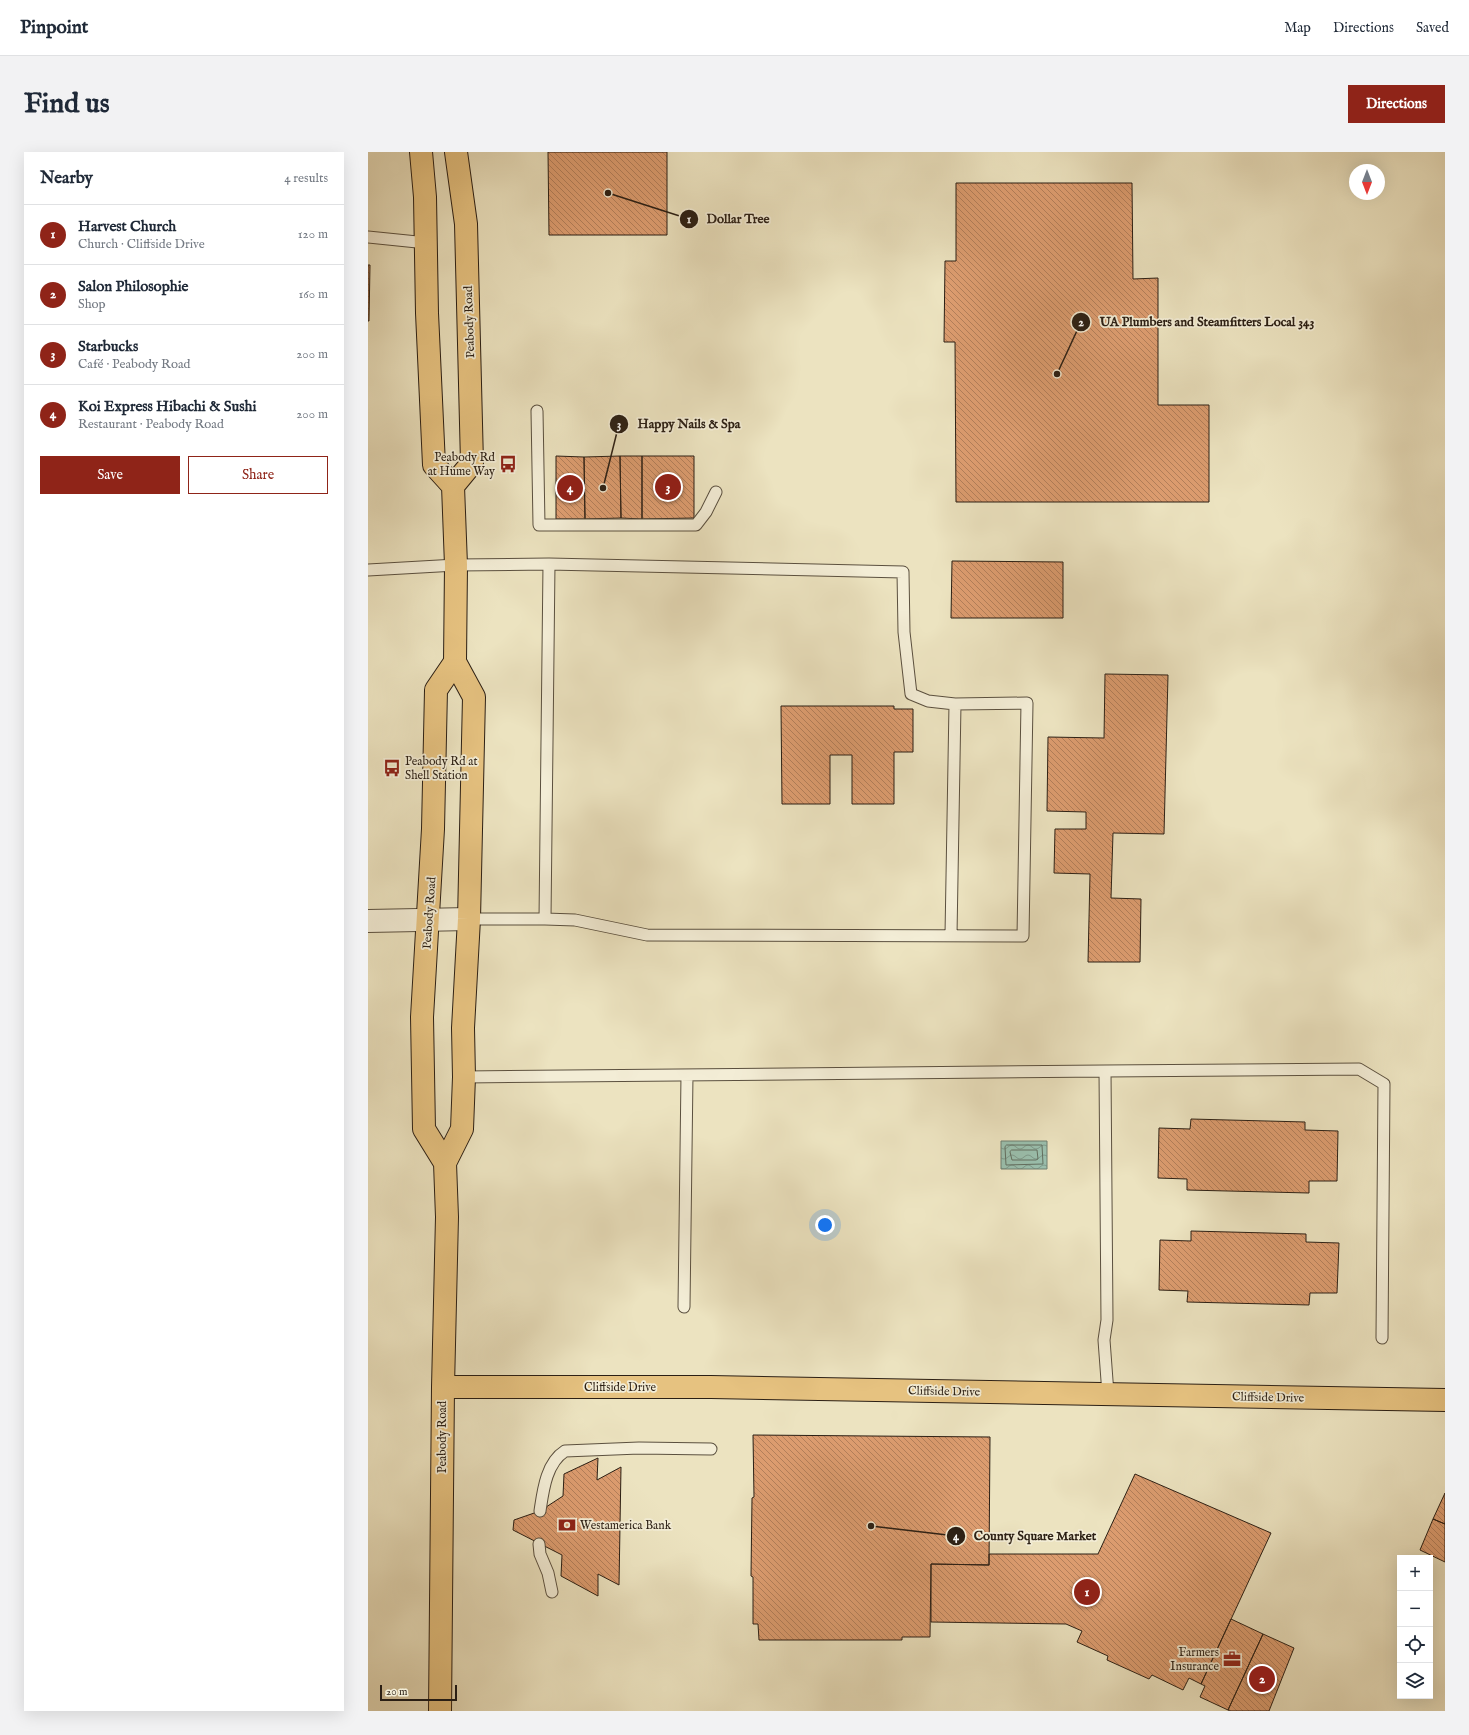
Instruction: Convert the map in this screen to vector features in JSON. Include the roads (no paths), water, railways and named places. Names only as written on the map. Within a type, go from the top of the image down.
[{"type":"main road","points":[[421,152],[427,244],[427,313],[434,464],[453,486]]},
{"type":"main road","name":"Peabody Road","points":[[440,1711],[443,1387],[447,1217],[445,1163],[462,1129],[464,1077],[463,1028],[469,919],[474,697],[455,662],[456,565],[453,486],[472,463],[466,224],[456,152]]},
{"type":"main road","name":"Peabody Road","points":[[445,1163],[424,1130],[422,1017],[433,828],[436,690],[455,662]]},
{"type":"main road","name":"Cliffside Drive","points":[[443,1387],[711,1387],[1445,1400]]},
{"type":"street","points":[[368,922],[469,919]]},
{"type":"lane","points":[[368,237],[427,244]]},
{"type":"lane","points":[[537,411],[538,525],[696,525],[706,512],[716,492]]},
{"type":"lane","points":[[545,919],[549,564]]},
{"type":"lane","points":[[368,570],[456,565],[549,564],[903,572],[904,632],[911,694],[928,701],[955,704],[1027,703],[1023,936],[647,935],[575,920],[469,919]]},
{"type":"lane","points":[[951,935],[955,704]]},
{"type":"lane","points":[[464,1077],[1359,1068],[1384,1084],[1382,1338]]},
{"type":"lane","points":[[1105,1071],[1107,1320],[1104,1340],[1108,1394]]},
{"type":"lane","points":[[684,1307],[687,1075]]},
{"type":"lane","points":[[540,1511],[542,1493],[551,1466],[558,1455],[564,1451],[639,1448],[711,1449]]},
{"type":"lane","points":[[538,1544],[540,1554],[548,1573],[552,1592]]},
{"type":"water","points":[[1001,1141],[1047,1141],[1047,1169],[1001,1169]]},
{"type":"place","name":"Dollar Tree","points":[[608,193]]},
{"type":"place","name":"UA Plumbers and Steamfitters Local 343","points":[[1057,374]]},
{"type":"place","name":"Peabody Rd at Hume Way","points":[[508,464]]},
{"type":"place","name":"Starbucks","points":[[668,487]]},
{"type":"place","name":"Koi Express Hibachi & Sushi","points":[[570,488]]},
{"type":"place","name":"Happy Nails & Spa","points":[[603,488]]},
{"type":"place","name":"Peabody Rd at Shell Station","points":[[392,768]]},
{"type":"place","name":"Westamerica Bank","points":[[567,1525]]},
{"type":"place","name":"County Square Market","points":[[871,1526]]},
{"type":"place","name":"Harvest Church","points":[[1087,1592]]},
{"type":"place","name":"Farmers Insurance","points":[[1232,1659]]},
{"type":"place","name":"Salon Philosophie","points":[[1262,1679]]}]
